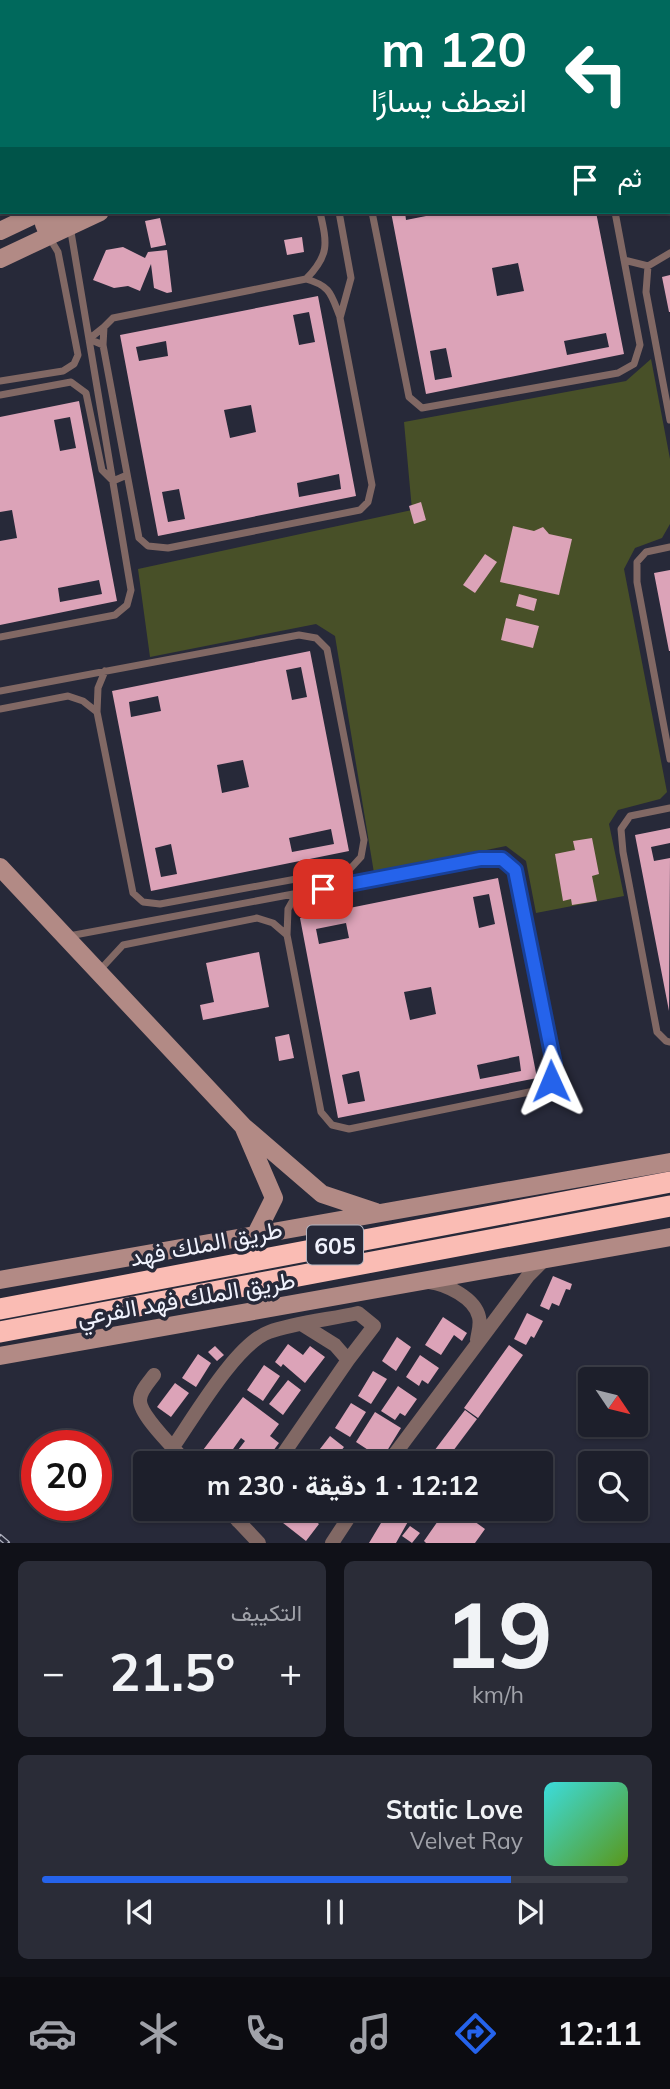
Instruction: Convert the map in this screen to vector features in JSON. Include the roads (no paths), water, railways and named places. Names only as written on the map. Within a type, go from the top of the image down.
[{"type":"highway","name":"طريق الملك فهد","points":[[0,1309],[670,1182]]},
{"type":"highway","name":"طريق الملك فهد","points":[[0,1332],[670,1206]]},
{"type":"main road","points":[[0,231],[34,214]]},
{"type":"main road","points":[[0,259],[49,236],[66,219],[90,214]]},
{"type":"main road","points":[[0,867],[243,1126],[321,1194],[379,1213]]},
{"type":"main road","points":[[243,1126],[274,1198],[256,1234]]},
{"type":"main road","name":"طريق الملك فهد الفرعي","points":[[0,1280],[670,1162]]},
{"type":"main road","name":"طريق الملك فهد الفرعي","points":[[0,1356],[670,1237]]},
{"type":"street","points":[[397,1451],[528,1276],[544,1260]]},
{"type":"street","points":[[423,1282],[443,1284],[477,1311],[481,1321],[476,1345]]},
{"type":"street","points":[[173,1447],[226,1371],[247,1346],[267,1333],[358,1313],[374,1326],[285,1451]]},
{"type":"street","points":[[303,1325],[328,1340],[348,1360]]},
{"type":"street","points":[[154,1375],[140,1395],[139,1402],[144,1412],[176,1451]]},
{"type":"street","points":[[246,1521],[259,1543]]},
{"type":"street","points":[[332,1543],[346,1521]]},
{"type":"lane","points":[[306,279],[321,264],[327,244],[320,214]]},
{"type":"lane","points":[[339,214],[351,278],[340,317]]},
{"type":"lane","points":[[372,214],[409,397],[422,408],[618,373],[635,364],[640,345],[615,214]]},
{"type":"lane","points":[[0,637],[116,615],[127,605],[131,590],[66,219]]},
{"type":"lane","points":[[0,381],[63,371],[74,364],[78,355],[58,252],[49,236]]},
{"type":"lane","points":[[624,260],[648,266],[670,253]]},
{"type":"lane","points":[[648,266],[646,292],[670,420]]},
{"type":"lane","points":[[103,345],[89,339],[113,318],[306,279],[320,283],[330,290],[340,317],[372,485],[368,502],[360,510],[168,548],[148,546],[139,538],[103,345],[104,327]]},
{"type":"lane","points":[[0,396],[71,382],[86,393],[102,470],[113,481]]},
{"type":"lane","points":[[113,481],[127,475]]},
{"type":"lane","points":[[670,547],[646,552],[638,562],[637,582],[670,759]]},
{"type":"lane","points":[[0,691],[105,671],[299,635],[316,638],[327,649],[364,840],[361,857],[350,869],[160,904],[143,902],[132,893],[97,712],[98,688],[105,671]]},
{"type":"lane","points":[[0,709],[68,696],[83,701],[97,712]]},
{"type":"lane","points":[[670,808],[631,816],[621,829],[657,1032],[670,1042]]},
{"type":"lane","points":[[65,936],[480,859],[502,859],[515,870],[554,1064],[551,1081],[539,1090],[349,1129],[332,1125],[321,1112],[287,935],[288,909],[297,894]]},
{"type":"lane","points":[[98,972],[122,945],[243,920],[257,918],[273,923],[287,935]]},
{"type":"railway","points":[[0,1537],[7,1543]]}]
